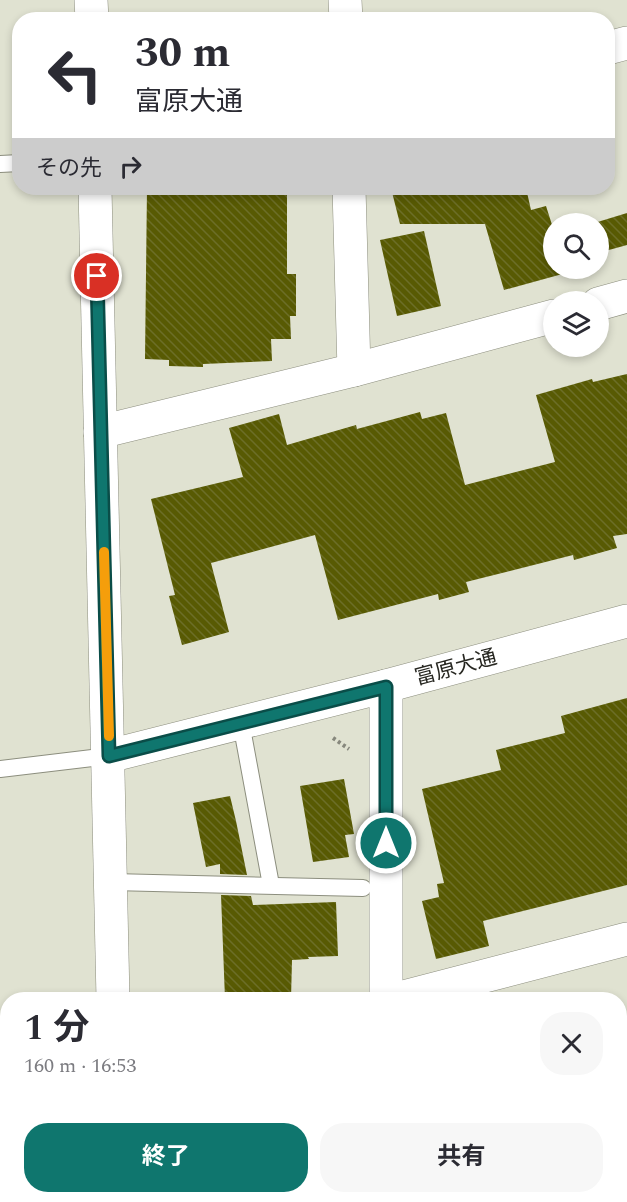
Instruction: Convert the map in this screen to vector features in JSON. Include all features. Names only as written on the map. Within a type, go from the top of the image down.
[{"type":"street","points":[[95,195],[113,992]]},
{"type":"street","points":[[349,195],[354,370]]},
{"type":"street","points":[[609,301],[627,296]]},
{"type":"street","points":[[100,432],[354,370],[543,319]]},
{"type":"street","name":"富原大通","points":[[109,756],[386,687],[627,621]]},
{"type":"street","points":[[386,687],[386,992]]},
{"type":"street","points":[[423,992],[627,939]]},
{"type":"lane","points":[[241,723],[271,885]]},
{"type":"lane","points":[[0,769],[109,756]]},
{"type":"lane","points":[[112,882],[363,888]]},
{"type":"path","points":[[332,737],[351,751]]},
{"type":"building","points":[[147,195],[287,195],[287,274],[296,274],[296,316],[290,316],[291,339],[271,339],[272,361],[203,364],[203,367],[169,366],[169,360],[145,359]]},
{"type":"building","points":[[393,195],[528,195],[531,210],[546,206],[548,213],[543,213],[544,279],[504,290],[485,224],[400,224]]},
{"type":"building","points":[[627,213],[627,245],[609,250],[609,218]]},
{"type":"building","points":[[424,231],[441,306],[397,316],[380,240]]},
{"type":"building","points":[[627,374],[627,534],[613,536],[617,548],[574,560],[573,555],[466,582],[469,592],[439,600],[438,594],[338,620],[315,535],[211,563],[229,632],[182,645],[169,596],[175,595],[151,499],[243,477],[229,428],[279,414],[287,445],[356,425],[357,429],[420,412],[422,419],[446,413],[465,485],[555,462],[536,395],[592,379],[593,382]]},
{"type":"building","points":[[627,698],[627,885],[483,921],[489,946],[436,959],[422,901],[439,897],[437,884],[444,883],[422,789],[501,770],[496,750],[565,733],[561,716]]},
{"type":"building","points":[[344,779],[354,834],[345,835],[349,857],[313,862],[300,786]]},
{"type":"building","points":[[230,796],[247,875],[220,874],[220,864],[206,867],[193,803]]},
{"type":"building","points":[[221,895],[251,896],[253,905],[336,902],[338,956],[292,960],[291,992],[225,992]]},
{"type":"slow traffic","points":[[104,552],[109,736]]},
{"type":"route","points":[[97,276],[109,756],[386,687],[386,843]]}]
